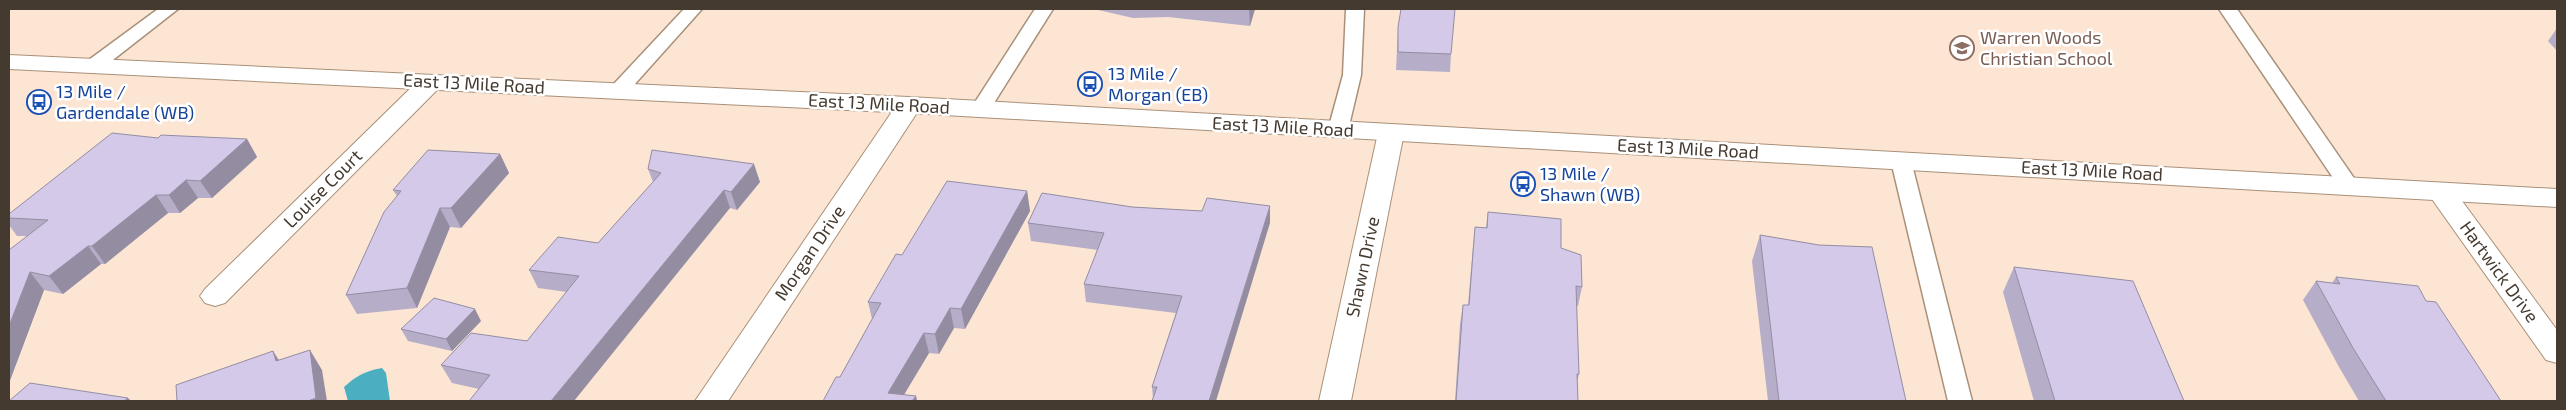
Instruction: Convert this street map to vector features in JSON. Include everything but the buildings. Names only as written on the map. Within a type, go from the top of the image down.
[{"type":"main road","name":"East 13 Mile Road","points":[[9,62],[909,105],[2557,198]]},
{"type":"main road","name":"Louise Court","points":[[214,296],[431,82]]},
{"type":"main road","name":"Morgan Drive","points":[[711,401],[909,105]]},
{"type":"main road","name":"Shawn Drive","points":[[1335,401],[1391,133]]},
{"type":"main road","name":"Hartwick Drive","points":[[2441,192],[2557,352]]},
{"type":"lane","points":[[93,66],[169,9]]},
{"type":"lane","points":[[618,91],[693,9]]},
{"type":"lane","points":[[980,110],[1044,9]]},
{"type":"lane","points":[[1338,130],[1352,75],[1355,9]]},
{"type":"lane","points":[[2228,9],[2349,186]]},
{"type":"lane","points":[[1901,161],[1960,401]]},
{"type":"water","points":[[382,368],[386,373],[390,401],[348,401],[344,387],[361,374]]},
{"type":"place","name":"Warren Woods Christian School","points":[[1962,48]]},
{"type":"place","name":"13 Mile / Morgan (EB)","points":[[1090,84]]},
{"type":"place","name":"13 Mile / Gardendale (WB)","points":[[39,102]]},
{"type":"place","name":"13 Mile / Shawn (WB)","points":[[1523,184]]}]
